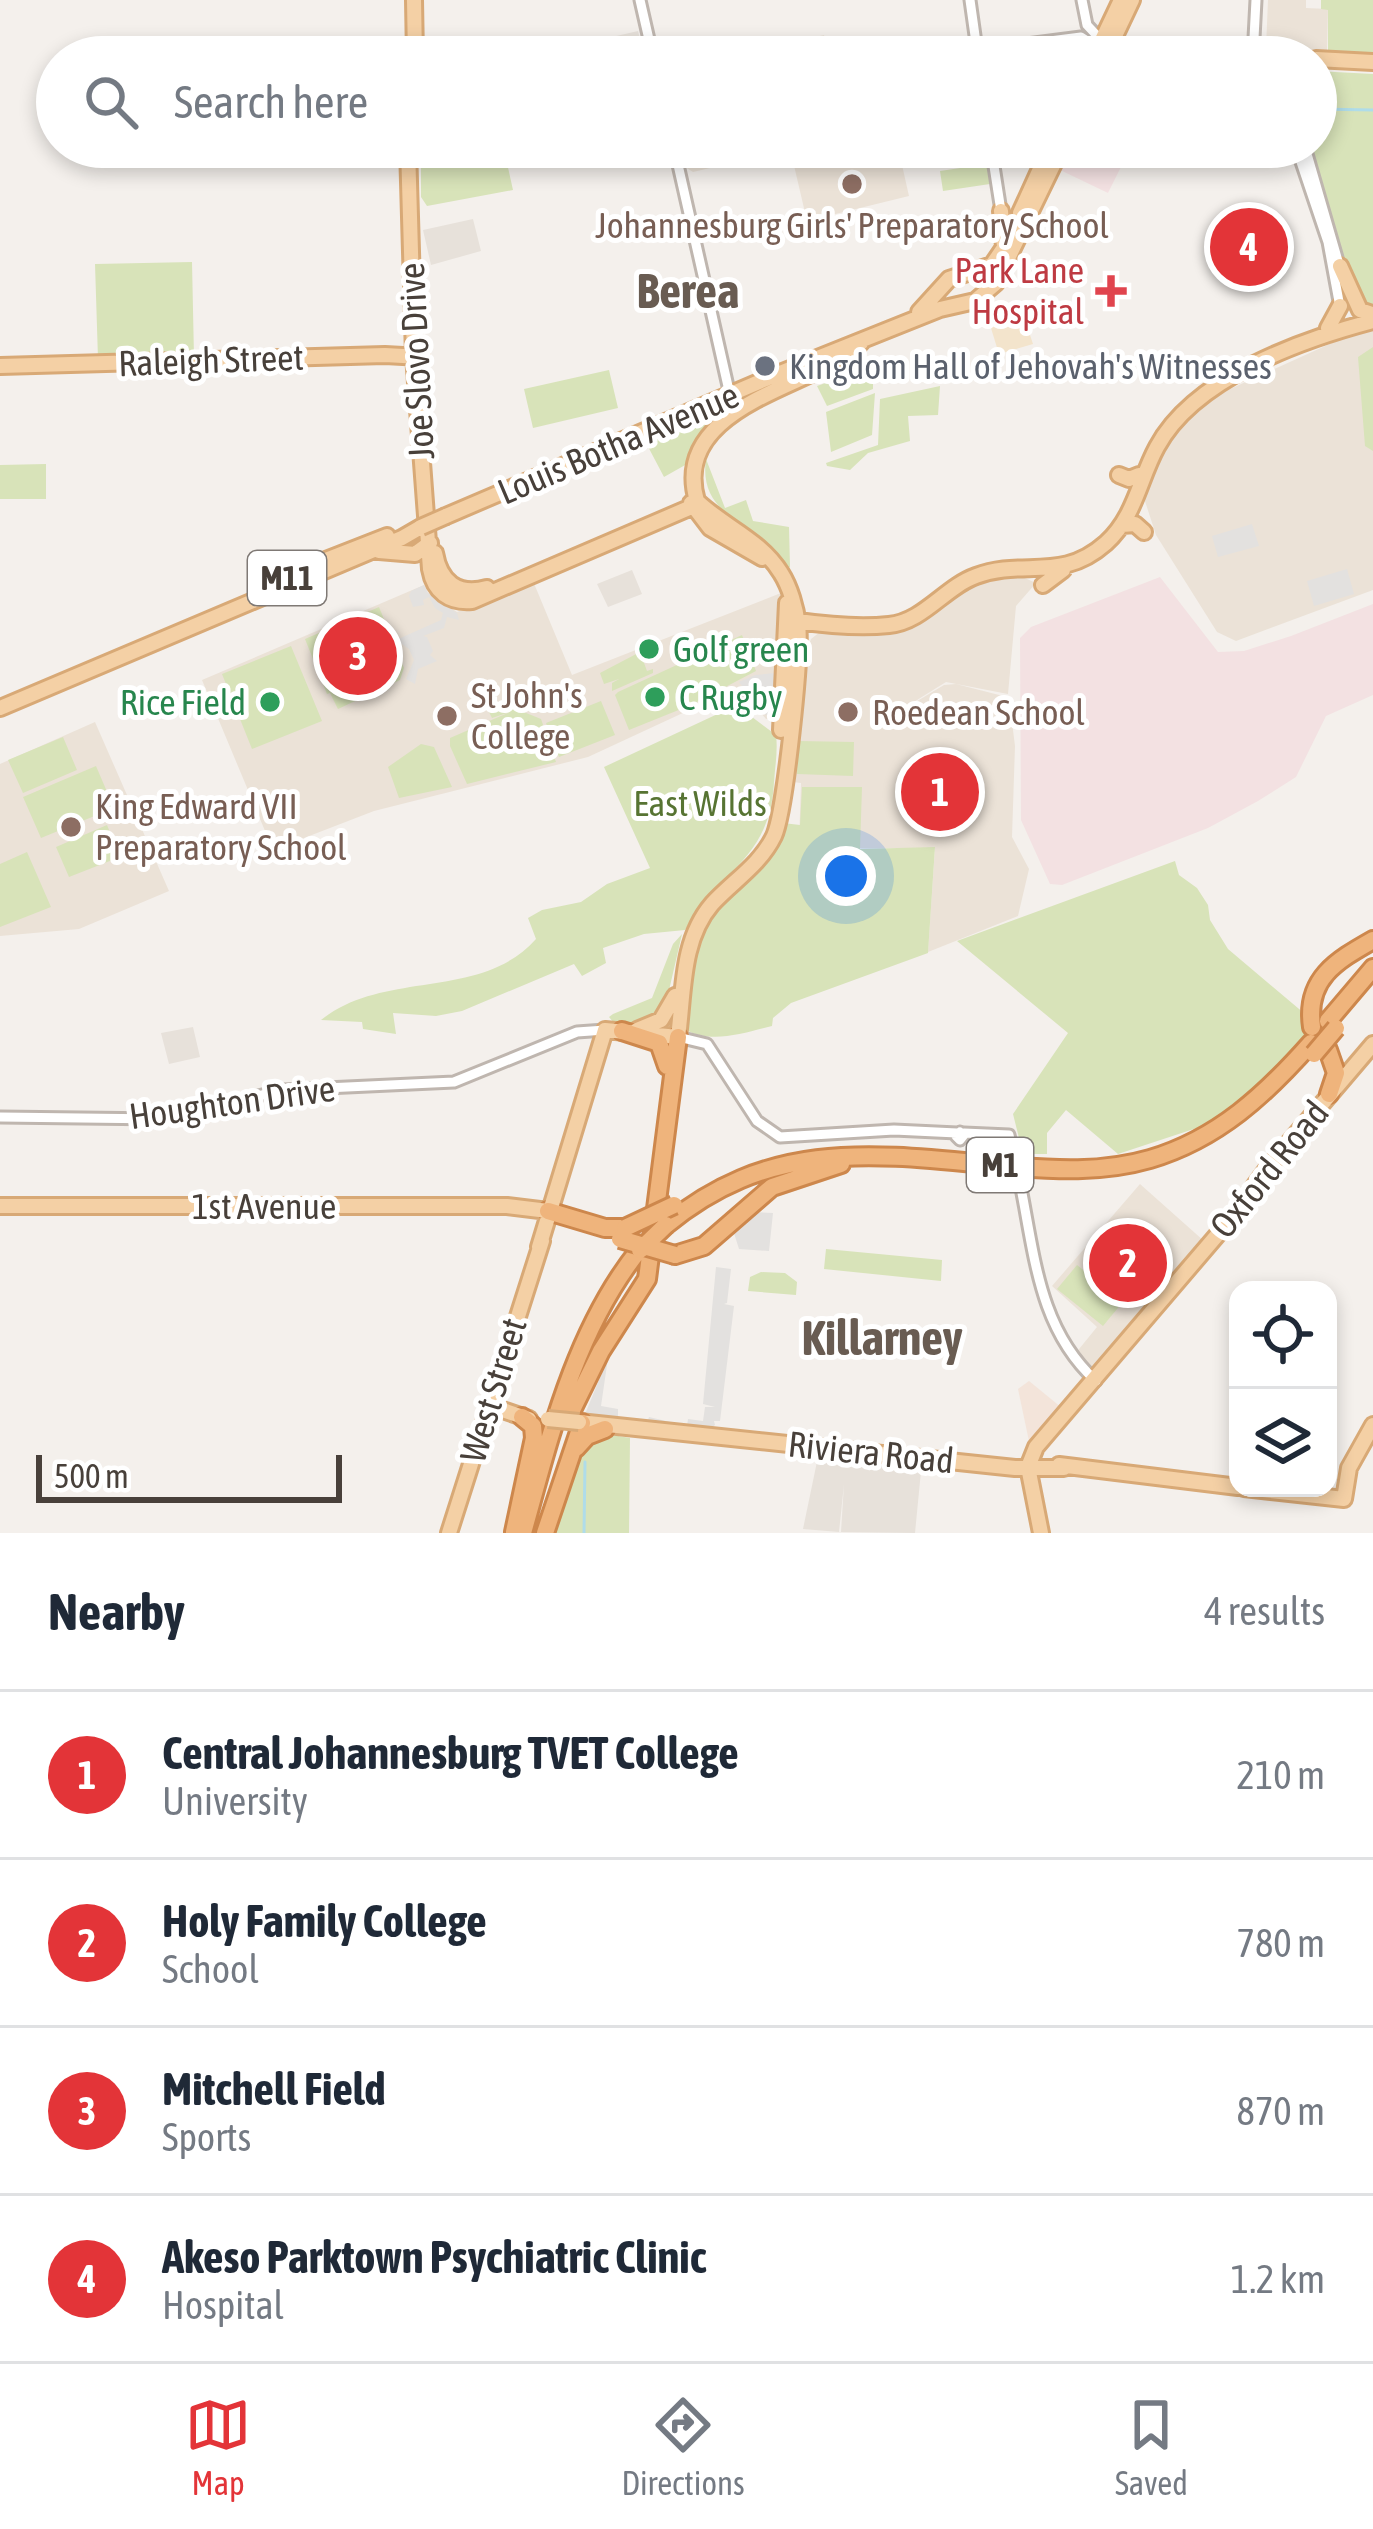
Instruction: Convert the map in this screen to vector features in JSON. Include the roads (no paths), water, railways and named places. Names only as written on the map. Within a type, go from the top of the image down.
[{"type":"highway","points":[[1329,1094],[1336,1072],[1311,1000],[1321,977],[1338,960],[1373,940]]},
{"type":"highway","name":"M1","points":[[521,1529],[597,1313],[643,1254],[725,1185],[806,1158],[880,1155],[1066,1170],[1131,1163],[1185,1146],[1230,1120],[1322,1039],[1373,968]]},
{"type":"highway","name":"M1","points":[[668,1230],[750,1184],[791,1171],[841,1164],[1091,1178],[1138,1172],[1185,1156],[1233,1130],[1266,1104],[1373,984]]},
{"type":"highway","points":[[620,1031],[659,1043],[667,1066]]},
{"type":"highway","points":[[597,1313],[649,1198],[667,1066],[680,1037]]},
{"type":"highway","points":[[545,1533],[574,1450],[596,1360],[648,1275],[680,1037]]},
{"type":"highway","points":[[1322,1039],[1353,1072]]},
{"type":"highway","points":[[622,1233],[752,1168],[806,1158]]},
{"type":"highway","points":[[549,1214],[622,1233],[675,1255],[704,1246],[761,1192],[841,1164]]},
{"type":"highway","name":"M1","points":[[521,1529],[578,1422],[602,1322],[643,1254]]},
{"type":"highway","points":[[521,1529],[534,1438],[532,1426],[522,1417]]},
{"type":"highway","points":[[521,1529],[546,1421]]},
{"type":"highway","points":[[574,1450],[587,1436],[605,1430]]},
{"type":"main road","points":[[417,0],[418,36]]},
{"type":"main road","points":[[1108,36],[1121,0]]},
{"type":"main road","points":[[1111,36],[1132,0]]},
{"type":"main road","points":[[1337,64],[1373,66]]},
{"type":"main road","name":"Joe Slovo Drive","points":[[412,168],[431,543]]},
{"type":"main road","points":[[1004,247],[1040,168]]},
{"type":"main road","name":"Louis Botha Avenue","points":[[828,354],[976,301],[996,283],[1052,168]]},
{"type":"main road","points":[[1001,211],[1004,247]]},
{"type":"main road","name":"Louis Botha Avenue","points":[[0,704],[356,546],[446,516],[917,314],[944,284],[992,265],[1004,247]]},
{"type":"main road","points":[[1340,266],[1357,305],[1373,316]]},
{"type":"main road","points":[[1029,570],[1043,583],[1102,547],[1122,525],[1139,475],[1166,424],[1197,392],[1341,322],[1373,316]]},
{"type":"main road","points":[[799,617],[892,620],[983,567],[1044,564],[1072,557],[1108,532],[1130,504],[1163,435],[1193,401],[1241,371],[1341,322]]},
{"type":"main road","points":[[694,502],[695,467],[717,428],[746,403],[825,367],[861,343]]},
{"type":"main road","points":[[680,1037],[688,954],[697,927],[761,856],[779,825],[799,617],[782,574],[694,502],[690,468],[712,425],[735,406],[812,371],[828,354]]},
{"type":"main road","name":"Joe Slovo Drive","points":[[418,357],[416,403],[435,574]]},
{"type":"main road","name":"Raleigh Street","points":[[0,366],[418,357]]},
{"type":"main road","points":[[412,529],[416,403]]},
{"type":"main road","points":[[717,428],[702,462],[704,491],[715,510],[770,566],[799,617],[782,713]]},
{"type":"main road","points":[[1119,476],[1139,475]]},
{"type":"main road","points":[[435,574],[448,598],[469,602],[694,502]]},
{"type":"main road","points":[[435,574],[458,589],[485,589],[694,502]]},
{"type":"main road","points":[[656,522],[683,519],[750,546]]},
{"type":"main road","points":[[1122,525],[1135,524],[1144,532]]},
{"type":"main road","name":"Louis Botha Avenue","points":[[0,704],[348,561],[412,529]]},
{"type":"main road","points":[[348,561],[385,549],[415,554],[431,543]]},
{"type":"main road","points":[[799,617],[831,623],[899,623],[977,575],[1073,564]]},
{"type":"main road","points":[[680,1037],[675,996],[690,924],[707,900],[755,854],[770,830],[776,808],[788,612],[782,587]]},
{"type":"main road","points":[[797,668],[807,633],[831,623]]},
{"type":"main road","points":[[620,1031],[659,1022],[675,996]]},
{"type":"main road","name":"Houghton Drive","points":[[620,1031],[680,1037]]},
{"type":"main road","name":"West Street","points":[[448,1533],[557,1185],[620,1031]]},
{"type":"main road","name":"Oxford Road","points":[[1033,1465],[1095,1380],[1373,1044]]},
{"type":"main road","name":"Oxford Road","points":[[1095,1380],[1329,1094],[1373,1054]]},
{"type":"main road","name":"1st Avenue","points":[[0,1206],[527,1207],[549,1214]]},
{"type":"main road","name":"Riviera Road","points":[[489,1403],[546,1421]]},
{"type":"main road","name":"Riviera Road","points":[[489,1403],[546,1421],[731,1433]]},
{"type":"main road","name":"Riviera Road","points":[[578,1422],[605,1430],[731,1433],[1229,1487]]},
{"type":"main road","name":"Riviera Road","points":[[1325,1497],[1344,1499],[1350,1466],[1373,1425]]},
{"type":"main road","points":[[1033,1465],[1043,1533]]},
{"type":"street","points":[[640,0],[648,36]]},
{"type":"street","points":[[970,0],[975,36]]},
{"type":"street","points":[[1082,0],[1094,36]]},
{"type":"street","points":[[1254,36],[1256,0]]},
{"type":"street","points":[[1077,36],[1087,25]]},
{"type":"street","points":[[679,168],[730,395]]},
{"type":"street","points":[[994,168],[1001,211]]},
{"type":"street","points":[[1306,168],[1328,242],[1341,322]]},
{"type":"street","points":[[1307,168],[1340,266],[1341,322]]},
{"type":"street","name":"Houghton Drive","points":[[2,1117],[162,1119],[283,1090],[454,1082],[578,1032],[620,1031]]},
{"type":"street","points":[[680,1037],[709,1046],[763,1128],[780,1137],[890,1131],[1010,1135],[1050,1321],[1069,1354],[1095,1380]]},
{"type":"waterway","points":[[1337,109],[1373,110]]},
{"type":"waterway","points":[[584,1533],[585,1462]]},
{"type":"place","name":"Johannesburg Girls' Preparatory School","points":[[852,184]]},
{"type":"place","name":"Akeso Parktown Psychiatric Clinic","points":[[1249,247]]},
{"type":"place","name":"Park Lane Hospital","points":[[1111,291]]},
{"type":"place","name":"Kingdom Hall of Jehovah's Witnesses","points":[[765,366]]},
{"type":"place","name":"Golf green","points":[[649,649]]},
{"type":"place","name":"Mitchell Field","points":[[358,656]]},
{"type":"place","name":"C Rugby","points":[[655,697]]},
{"type":"place","name":"Rice Field","points":[[270,702]]},
{"type":"place","name":"Roedean School","points":[[848,712]]},
{"type":"place","name":"St John's College","points":[[447,716]]},
{"type":"place","name":"Central Johannesburg TVET College","points":[[940,792]]},
{"type":"place","name":"King Edward VII Preparatory School","points":[[71,827]]},
{"type":"place","name":"Holy Family College","points":[[1128,1263]]},
{"type":"district","name":"Berea","points":[[688,291]]},
{"type":"district","name":"Killarney","points":[[882,1338]]},
{"type":"park label","name":"East Wilds","points":[[700,803]]}]
